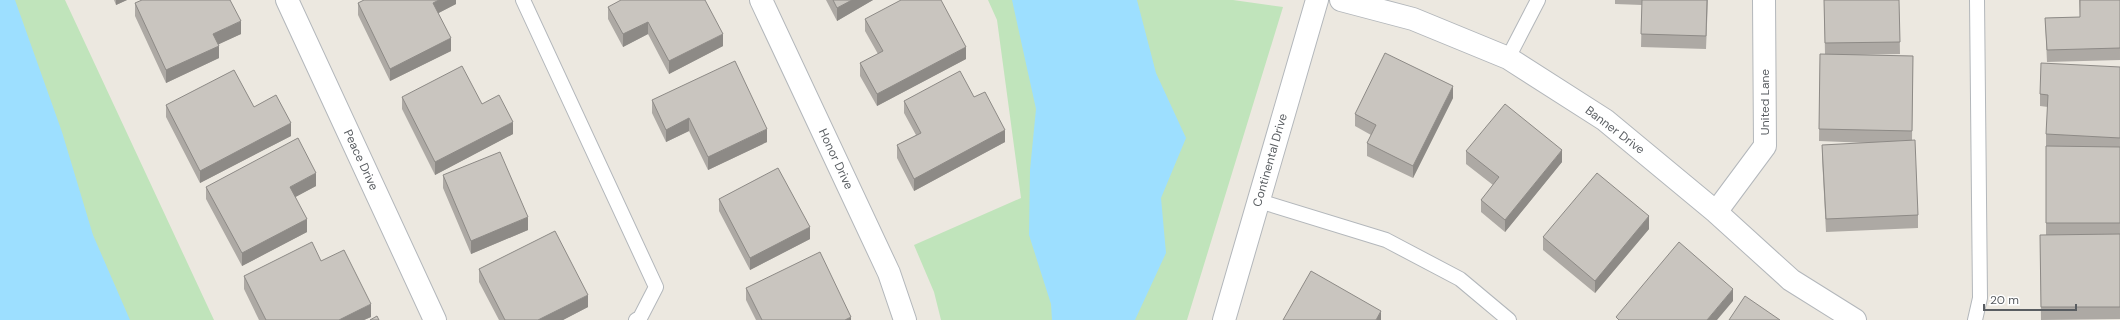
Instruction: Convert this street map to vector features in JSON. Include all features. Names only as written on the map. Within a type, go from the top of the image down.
[{"type":"street","name":"Peace Drive","points":[[287,0],[435,320]]},
{"type":"street","name":"Honor Drive","points":[[761,0],[889,273],[905,320]]},
{"type":"street","name":"Continental Drive","points":[[1224,320],[1316,0]]},
{"type":"street","name":"Banner Drive","points":[[1341,0],[1413,19],[1508,58],[1605,120],[1716,212],[1791,280],[1856,320]]},
{"type":"street","name":"United Lane","points":[[1716,212],[1765,146],[1764,0]]},
{"type":"lane","points":[[523,0],[656,287],[640,318],[636,320]]},
{"type":"lane","points":[[1508,58],[1538,0]]},
{"type":"lane","points":[[1975,320],[1980,298],[1977,0]]},
{"type":"lane","points":[[1259,201],[1386,240],[1460,279],[1509,320]]},
{"type":"green space","points":[[0,0],[65,0],[214,320],[0,320]]},
{"type":"green space","points":[[988,0],[1233,0],[1283,7],[1187,320],[941,320],[934,292],[914,245],[1021,198],[997,20]]},
{"type":"water","points":[[0,0],[15,0],[62,132],[93,235],[130,320],[0,320]]},
{"type":"water","points":[[1012,0],[1137,0],[1156,73],[1186,138],[1161,198],[1166,253],[1135,320],[1052,320],[1051,304],[1029,235],[1030,170],[1036,109]]},
{"type":"building","points":[[142,0],[230,0],[241,21],[213,34],[219,46],[166,70],[135,3]]},
{"type":"building","points":[[364,0],[439,0],[433,3],[451,38],[390,69],[358,3]]},
{"type":"building","points":[[621,0],[705,0],[723,34],[669,61],[648,22],[623,34],[608,7]]},
{"type":"building","points":[[833,0],[852,0],[837,8]]},
{"type":"building","points":[[901,0],[941,0],[966,47],[877,94],[860,63],[883,51],[865,19]]},
{"type":"building","points":[[1642,0],[1707,0],[1706,36],[1641,34]]},
{"type":"building","points":[[1824,0],[1899,0],[1900,42],[1825,43]]},
{"type":"building","points":[[2080,0],[2120,0],[2120,48],[2047,50],[2045,18],[2080,17]]},
{"type":"building","points":[[1385,53],[1453,86],[1413,166],[1367,143],[1376,125],[1355,114]]},
{"type":"building","points":[[1820,54],[1913,56],[1912,131],[1819,129]]},
{"type":"building","points":[[735,61],[767,129],[708,157],[689,118],[666,130],[652,100]]},
{"type":"building","points":[[2041,63],[2120,67],[2120,138],[2046,134],[2048,95],[2040,94]]},
{"type":"building","points":[[462,66],[482,104],[499,95],[513,122],[435,162],[402,97]]},
{"type":"building","points":[[234,70],[254,107],[276,95],[291,123],[200,171],[166,105]]},
{"type":"building","points":[[960,71],[974,97],[985,92],[1005,130],[914,179],[897,145],[921,133],[904,101]]},
{"type":"building","points":[[1505,104],[1562,150],[1505,220],[1481,200],[1499,177],[1466,151]]},
{"type":"building","points":[[298,138],[316,173],[290,187],[307,219],[242,253],[206,187]]},
{"type":"building","points":[[1915,140],[1918,215],[1826,219],[1822,145]]},
{"type":"building","points":[[2046,146],[2120,147],[2120,223],[2046,223]]},
{"type":"building","points":[[500,152],[528,217],[471,241],[443,175]]},
{"type":"building","points":[[778,168],[810,227],[750,258],[719,199]]},
{"type":"building","points":[[1597,173],[1649,216],[1595,281],[1543,237]]},
{"type":"building","points":[[555,231],[588,295],[538,320],[505,320],[479,269]]},
{"type":"building","points":[[2120,234],[2120,307],[2041,307],[2040,235]]},
{"type":"building","points":[[312,242],[321,261],[344,250],[371,304],[339,320],[266,320],[244,276]]},
{"type":"building","points":[[1679,242],[1733,289],[1707,320],[1619,320],[1616,317]]},
{"type":"building","points":[[820,252],[851,317],[845,320],[762,320],[746,288]]},
{"type":"building","points":[[1311,271],[1381,311],[1376,320],[1283,320]]},
{"type":"building","points":[[1745,296],[1780,320],[1729,320]]},
{"type":"building","points":[[377,316],[379,320],[370,320]]}]
